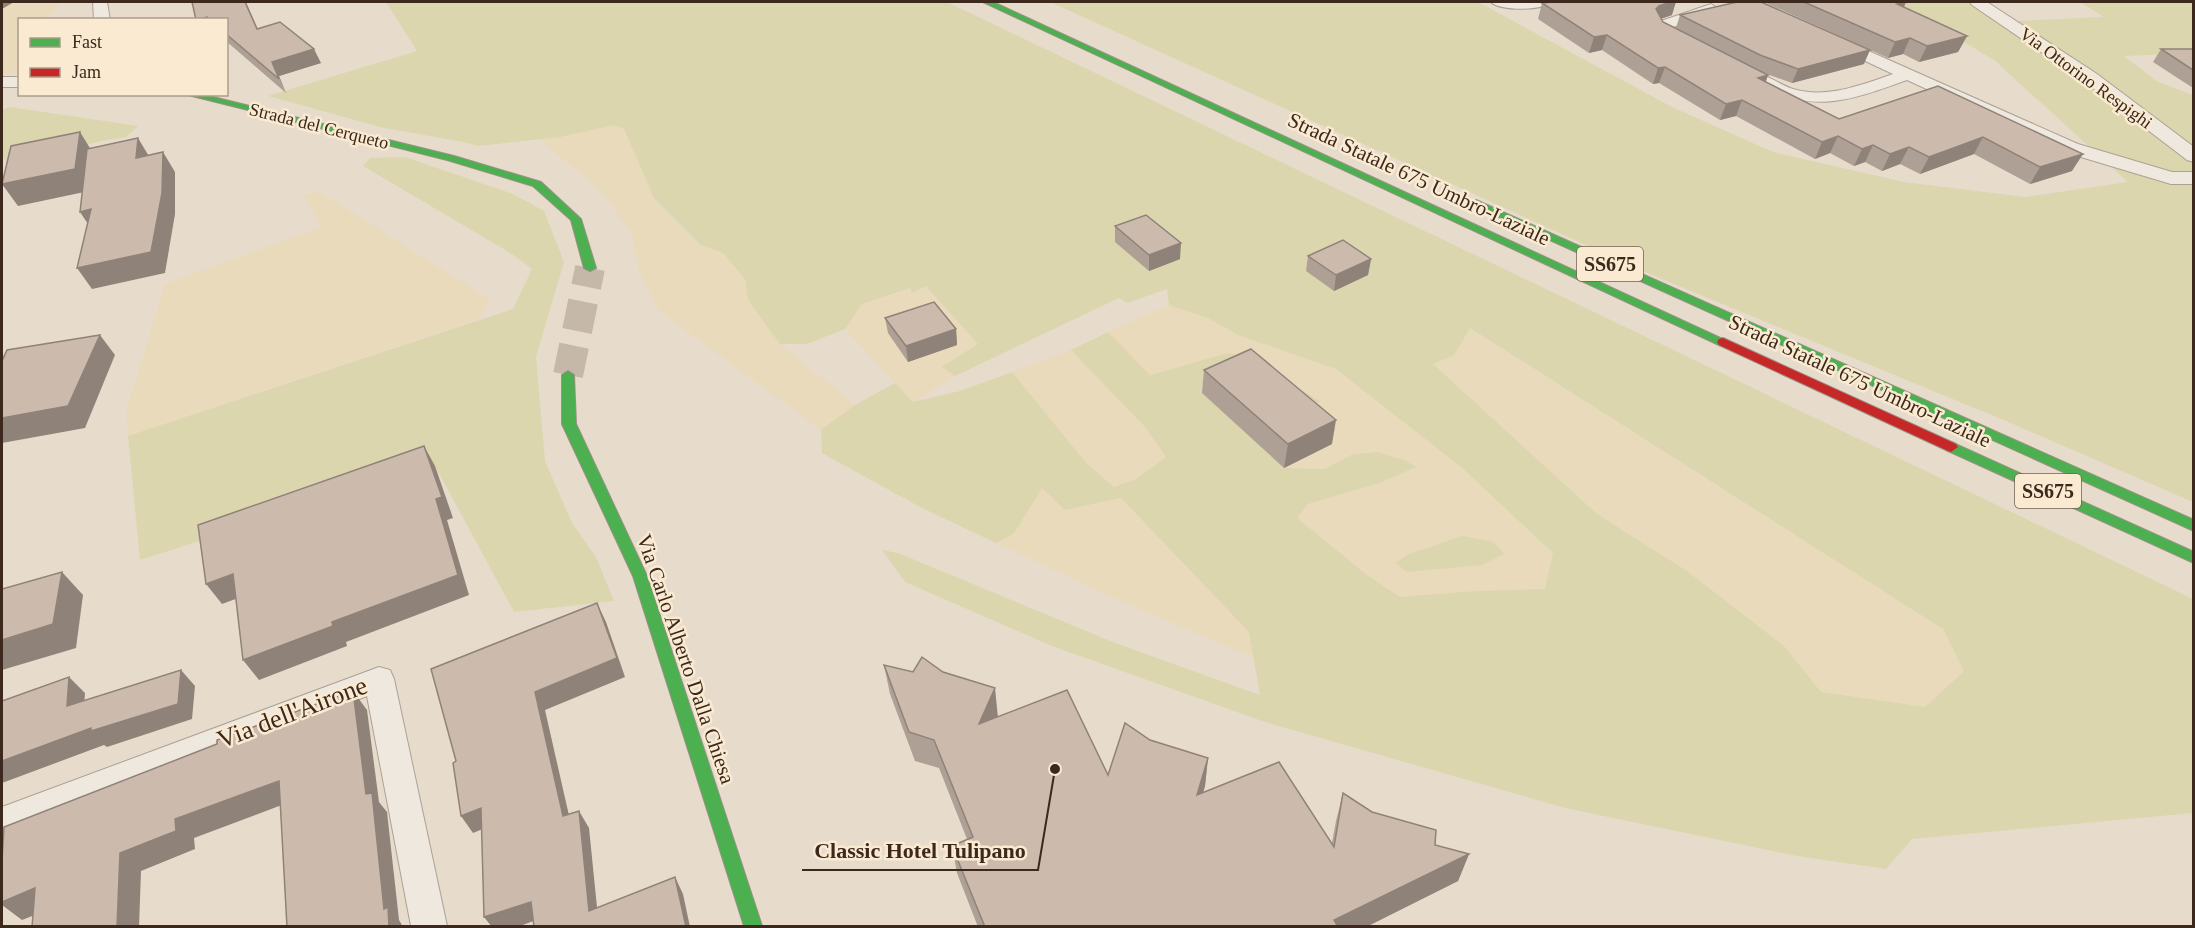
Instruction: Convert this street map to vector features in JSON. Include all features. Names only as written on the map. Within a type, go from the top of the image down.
[{"type":"main road","name":"Strada Statale 675 Umbro-Laziale","points":[[987,2],[2193,558]]},
{"type":"main road","name":"Strada del Cerqueto","points":[[196,96],[450,158],[537,184],[576,219],[590,268]]},
{"type":"main road","name":"Strada Statale 675 Umbro-Laziale","points":[[1463,198],[2193,526]]},
{"type":"main road","name":"Via Carlo Alberto Dalla Chiesa","points":[[568,375],[569,424],[640,576],[753,927]]},
{"type":"street","points":[[100,2],[102,18]]},
{"type":"street","points":[[1499,2],[1504,4],[1542,2]]},
{"type":"street","points":[[1686,2],[1723,7],[1661,26],[1665,33],[1695,48]]},
{"type":"street","name":"Via Ottorino Respighi","points":[[1977,2],[2091,78],[2193,156]]},
{"type":"street","points":[[1825,37],[2071,148],[2171,178],[2193,178]]},
{"type":"street","points":[[1747,73],[1788,93],[1810,99],[1830,99],[1908,74]]},
{"type":"street","points":[[2,82],[18,82]]},
{"type":"street","name":"Via dell'Airone","points":[[2,822],[379,678],[429,927]]},
{"type":"shaded area","points":[[386,2],[947,2],[2193,599],[2193,813],[1912,839],[1886,869],[1797,856],[1565,808],[1265,722],[1052,646],[905,582],[882,550],[898,553],[1115,643],[1260,695],[1249,632],[1121,498],[1065,510],[1042,488],[1014,533],[996,543],[920,507],[822,453],[821,430],[855,405],[895,383],[913,402],[960,391],[1012,372],[1087,464],[1114,487],[1136,479],[1166,457],[1145,427],[1071,350],[1108,332],[1150,375],[1228,353],[1252,359],[1321,402],[1291,408],[1203,393],[1284,468],[1325,469],[1351,455],[1377,452],[1404,460],[1416,467],[1379,483],[1308,504],[1297,518],[1367,575],[1400,597],[1476,591],[1545,589],[1553,553],[1461,467],[1336,369],[1238,335],[1208,318],[1169,305],[1167,289],[1127,303],[1119,298],[955,376],[942,367],[978,344],[926,286],[912,293],[910,288],[862,304],[845,329],[807,344],[780,344],[748,300],[745,279],[723,253],[701,245],[654,198],[624,129],[614,125],[560,137],[478,146],[384,128],[268,96],[417,51]],"holes":[[[1470,328],[1943,629],[1964,671],[1925,707],[1821,692],[1784,646],[1687,571],[1597,514],[1433,364],[1454,355]]]},
{"type":"shaded area","points":[[1050,2],[1478,2],[1672,107],[1773,152],[1904,182],[2025,197],[2128,182],[1994,60],[1897,2],[1969,2],[1991,16],[2017,21],[2104,17],[2080,2],[2193,2],[2193,53],[2124,56],[2158,82],[2193,95],[2193,502],[2006,421],[1652,275]]},
{"type":"shaded area","points":[[2,4],[62,5],[45,18],[18,18],[18,73],[2,73]]},
{"type":"shaded area","points":[[10,107],[138,126],[126,137],[101,141],[13,164],[2,158],[2,110]]},
{"type":"shaded area","points":[[614,125],[624,129],[654,198],[701,245],[723,253],[745,279],[748,300],[780,344],[855,405],[821,430],[659,311],[639,272],[632,234],[600,190],[539,139]]},
{"type":"shaded area","points":[[405,157],[513,194],[544,211],[564,262],[536,357],[545,461],[572,523],[596,557],[614,601],[514,612],[435,466],[140,560],[128,436],[513,309],[532,269],[512,254],[363,166],[370,158]]},
{"type":"shaded area","points":[[322,193],[490,300],[479,319],[128,436],[126,412],[165,284],[322,227],[303,194]]},
{"type":"shaded area","points":[[926,286],[979,344],[943,367],[955,376],[913,402],[845,329],[862,304],[911,288],[912,293]]},
{"type":"shaded area","points":[[1169,305],[1208,318],[1243,336],[1336,369],[1461,467],[1553,553],[1545,589],[1476,591],[1400,597],[1367,575],[1296,518],[1308,504],[1379,483],[1415,467],[1351,455],[1325,469],[1284,468],[1332,444],[1291,408],[1320,401],[1252,359],[1185,364],[1150,375],[1108,332]]},
{"type":"shaded area","points":[[1469,328],[1943,629],[1964,670],[1926,707],[1821,692],[1784,646],[1687,571],[1597,514],[1433,364],[1454,355]]},
{"type":"shaded area","points":[[1071,350],[1145,427],[1166,457],[1136,479],[1114,487],[1087,464],[1012,372]]},
{"type":"shaded area","points":[[1042,487],[1065,510],[1121,498],[1249,632],[1254,658],[1107,595],[996,543],[1014,533]]},
{"type":"shaded area","points":[[1462,536],[1493,542],[1504,554],[1482,565],[1407,572],[1396,563],[1407,555]]},
{"type":"building","points":[[192,2],[245,2],[257,29],[280,22],[314,49],[272,62],[279,79],[228,36],[228,18],[196,18]]},
{"type":"building","points":[[1671,2],[1656,9],[1663,22],[1768,75],[1758,78],[1839,119],[1938,86],[2083,154],[2040,167],[1983,137],[1929,157],[1909,147],[1890,154],[1873,145],[1862,149],[1838,136],[1822,142],[1742,100],[1726,104],[1665,67],[1658,68],[1607,35],[1594,37],[1542,3]]},
{"type":"building","points":[[1737,2],[1761,2],[1870,50],[1798,69],[1760,55],[1680,15]]},
{"type":"building","points":[[1804,2],[1906,2],[1897,4],[1967,36],[1927,46],[1910,38],[1895,42]]},
{"type":"building","points":[[2161,49],[2193,49],[2193,70]]},
{"type":"building","points":[[80,132],[75,169],[2,184],[11,146]]},
{"type":"building","points":[[138,138],[136,158],[163,152],[162,193],[151,252],[77,268],[91,209],[80,212],[87,149]]},
{"type":"building","points":[[1146,215],[1181,243],[1149,255],[1115,226]]},
{"type":"building","points":[[1343,240],[1371,259],[1336,275],[1308,256]]},
{"type":"building","points":[[934,302],[956,329],[906,346],[885,318]]},
{"type":"building","points":[[100,335],[68,406],[2,418],[2,361],[7,350]]},
{"type":"building","points":[[1251,349],[1336,420],[1288,444],[1204,370]]},
{"type":"building","points":[[424,446],[442,497],[436,499],[458,575],[332,622],[333,626],[243,660],[233,574],[206,584],[198,525]]},
{"type":"building","points":[[62,572],[53,624],[2,640],[2,589]]},
{"type":"building","points":[[597,603],[617,658],[535,692],[563,816],[579,811],[589,911],[675,877],[686,927],[534,927],[531,902],[484,917],[481,808],[461,816],[453,763],[456,761],[431,669]]},
{"type":"building","points":[[922,657],[943,672],[995,688],[979,724],[1067,690],[1108,775],[1125,723],[1150,740],[1208,758],[1197,795],[1279,762],[1334,847],[1343,793],[1372,812],[1436,830],[1435,845],[1469,854],[1334,920],[1338,927],[985,927],[952,846],[973,837],[934,740],[909,732],[884,665],[913,672]]},
{"type":"building","points":[[181,670],[178,704],[91,731],[91,728],[2,761],[2,701],[69,677],[67,706]]},
{"type":"building","points":[[353,691],[366,794],[372,793],[384,909],[388,907],[389,927],[287,927],[279,781],[175,819],[176,831],[120,853],[117,927],[32,927],[35,888],[2,902],[4,827],[217,744],[217,740]]},
{"type":"tunnel","points":[[568,375],[590,268]]},
{"type":"traffic: fast","points":[[987,2],[1723,342]]},
{"type":"traffic: fast","points":[[196,96],[450,158],[537,184],[576,219],[590,268]]},
{"type":"traffic: fast","points":[[1476,203],[2194,526]]},
{"type":"traffic: fast","points":[[568,375],[569,424],[640,576],[753,926]]},
{"type":"traffic: fast","points":[[1951,447],[2194,558]]},
{"type":"traffic: jam","points":[[1723,342],[1951,447]]},
{"type":"place","name":"Classic Hotel Tulipano","points":[[1055,769]]}]
